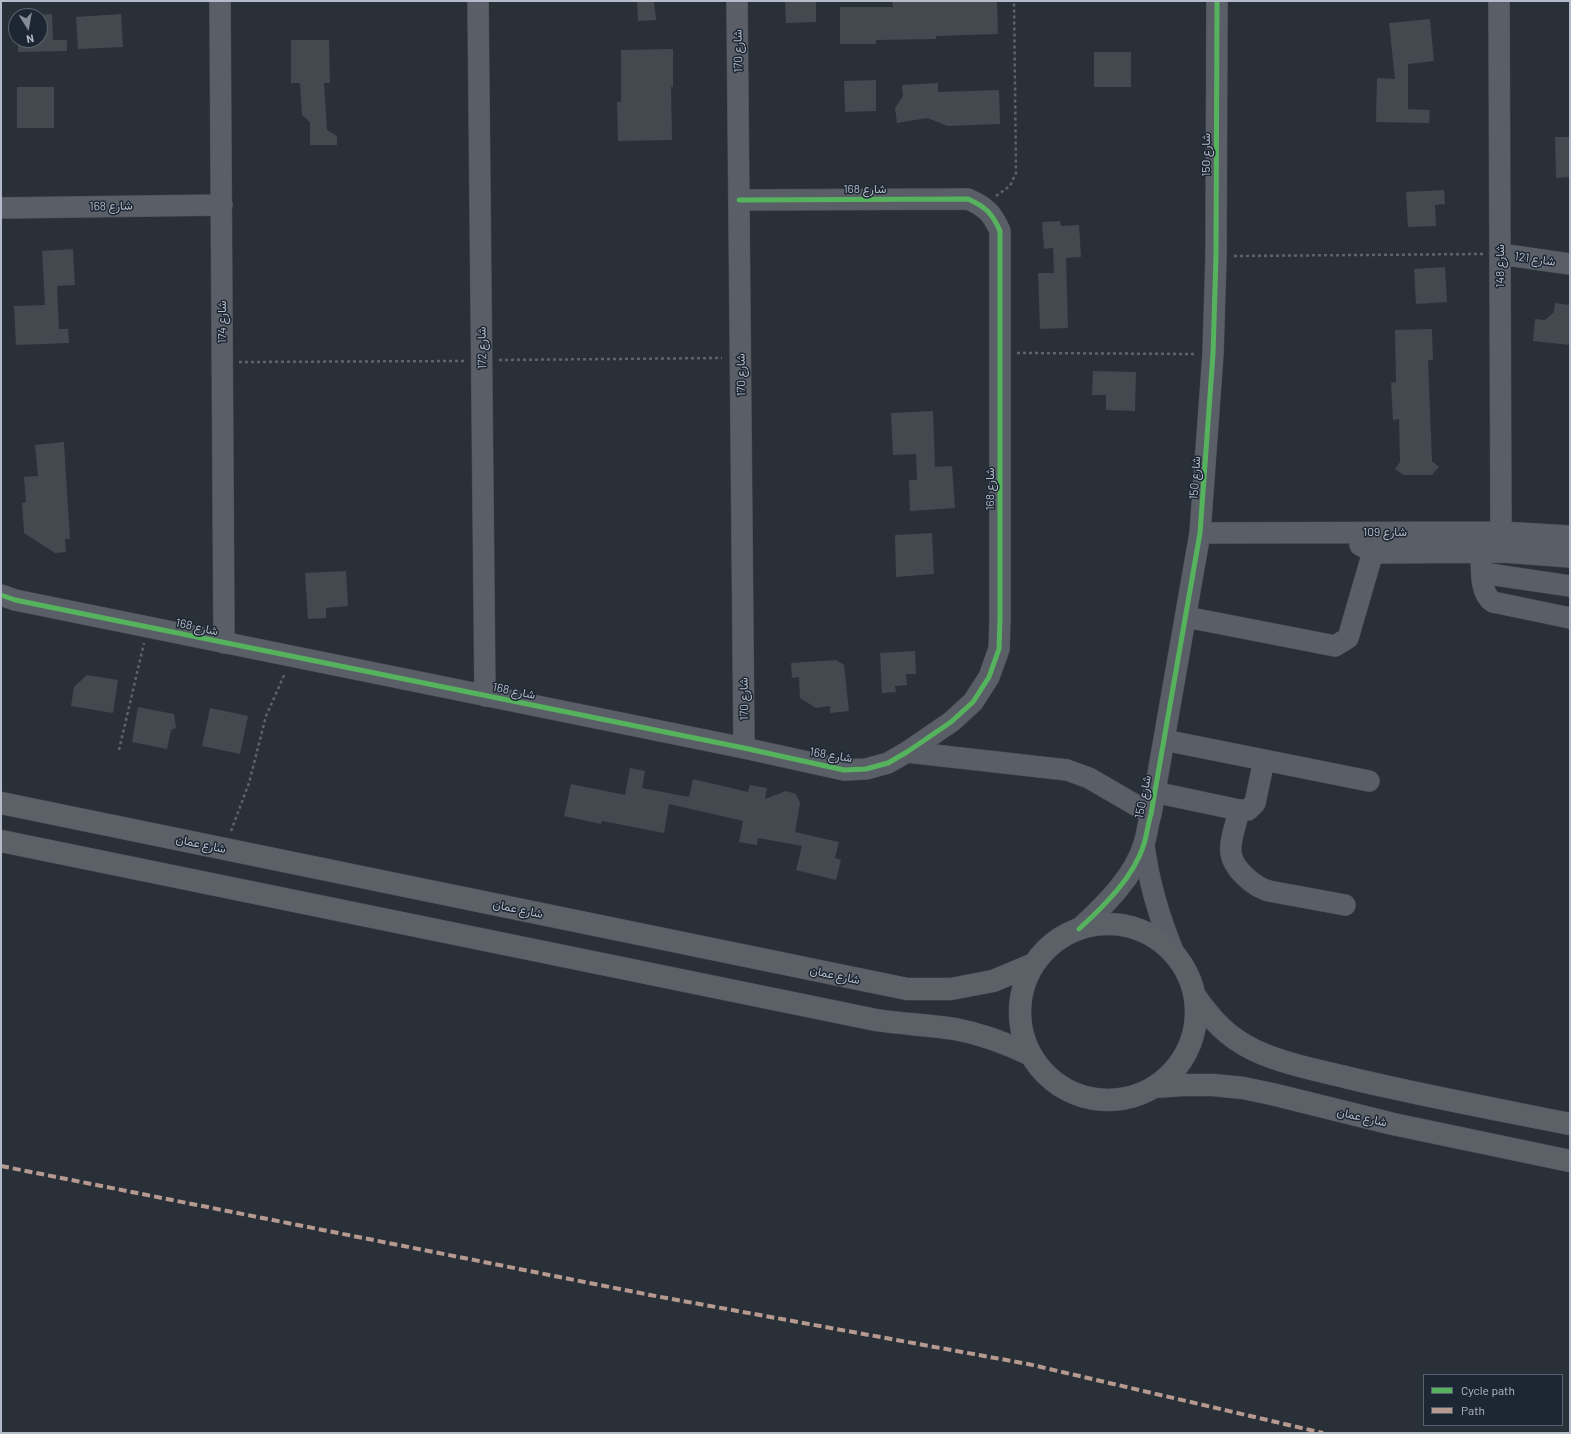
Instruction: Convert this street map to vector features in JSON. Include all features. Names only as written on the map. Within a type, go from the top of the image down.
[{"type":"main road","name":"شارع عمان","points":[[1,803],[907,989],[951,989],[993,981],[1034,964]]},
{"type":"main road","points":[[1,841],[876,1020],[968,1032],[1006,1043],[1031,1055]]},
{"type":"main road","points":[[1104,924],[1130,927],[1154,937],[1174,953],[1188,973],[1195,996],[1196,1022],[1189,1048],[1174,1070],[1154,1087],[1132,1097],[1109,1100],[1085,1097],[1063,1088],[1045,1074],[1031,1055],[1022,1033],[1020,1009],[1024,986],[1034,964],[1054,943],[1079,929],[1104,924]]},
{"type":"main road","points":[[1195,996],[1211,1018],[1231,1037],[1255,1051],[1281,1060],[1400,1090],[1570,1124]]},
{"type":"main road","name":"شارع عمان","points":[[1154,1087],[1213,1085],[1243,1088],[1393,1124],[1570,1161]]},
{"type":"street","name":"شارع 174","points":[[220,1],[224,643]]},
{"type":"street","name":"شارع 172","points":[[478,1],[485,696]]},
{"type":"street","name":"شارع 170","points":[[737,1],[744,748]]},
{"type":"street","name":"شارع 150","points":[[1079,929],[1099,911],[1117,891],[1132,869],[1144,845],[1151,814],[1200,533],[1213,354],[1216,256],[1217,1]]},
{"type":"street","name":"شارع 148","points":[[1499,1],[1501,532]]},
{"type":"street","name":"شارع 168","points":[[1,595],[15,600],[744,748],[844,770],[866,769],[888,763],[951,722],[973,702],[989,677],[999,649],[1000,231],[993,217],[983,206],[968,199],[739,200]]},
{"type":"street","name":"شارع 168","points":[[1,208],[222,205]]},
{"type":"street","name":"شارع 121","points":[[1500,254],[1570,264]]},
{"type":"street","points":[[1339,532],[1373,552],[1533,553],[1570,557]]},
{"type":"street","name":"شارع 109","points":[[1200,533],[1501,532],[1570,536]]},
{"type":"street","points":[[1186,617],[1335,646],[1348,638],[1373,552]]},
{"type":"street","points":[[1481,552],[1485,594],[1488,599],[1493,602],[1570,618]]},
{"type":"street","points":[[1482,573],[1570,586]]},
{"type":"street","points":[[1164,740],[1369,781]]},
{"type":"street","points":[[907,752],[1067,770],[1089,778],[1151,814]]},
{"type":"street","points":[[1154,792],[1239,810],[1248,810],[1255,803],[1264,760]]},
{"type":"street","points":[[1239,810],[1231,853],[1235,863],[1250,881],[1262,889],[1269,891],[1345,905]]},
{"type":"street","name":"شارع 150","points":[[1144,845],[1154,900],[1174,953]]},
{"type":"path","points":[[983,206],[1010,186],[1016,173],[1014,1]]},
{"type":"path","points":[[1216,256],[1500,254]]},
{"type":"path","points":[[1000,353],[1213,354]]},
{"type":"path","points":[[119,750],[148,627]]},
{"type":"path","points":[[224,848],[249,783],[266,716],[293,657]]},
{"type":"building","points":[[637,1],[654,1],[656,20],[638,21]]},
{"type":"building","points":[[785,1],[816,1],[816,22],[786,23]]},
{"type":"building","points":[[892,1],[997,1],[998,34],[936,36],[936,39],[876,40],[876,44],[840,44],[840,7],[893,7]]},
{"type":"building","points":[[48,14],[52,14],[53,40],[67,40],[67,51],[18,52],[18,48],[48,48]]},
{"type":"building","points":[[121,14],[123,47],[78,49],[76,17]]},
{"type":"building","points":[[1430,19],[1434,61],[1408,64],[1408,109],[1430,110],[1429,123],[1376,122],[1377,78],[1395,79],[1389,23]]},
{"type":"building","points":[[291,40],[329,40],[330,83],[324,83],[327,130],[337,136],[337,145],[310,145],[310,122],[302,115],[300,83],[291,83]]},
{"type":"building","points":[[673,49],[673,87],[671,87],[672,140],[618,141],[617,102],[621,102],[621,50]]},
{"type":"building","points":[[1094,52],[1131,52],[1131,87],[1094,87]]},
{"type":"building","points":[[876,80],[876,111],[845,112],[844,81]]},
{"type":"building","points":[[938,83],[938,92],[999,90],[1000,124],[948,126],[927,118],[897,123],[895,108],[903,96],[902,85]]},
{"type":"building","points":[[17,87],[54,87],[54,128],[17,128]]},
{"type":"building","points":[[1555,137],[1570,137],[1570,177],[1556,178]]},
{"type":"building","points":[[1444,190],[1445,204],[1435,205],[1436,226],[1408,227],[1406,192]]},
{"type":"building","points":[[1060,221],[1061,226],[1079,225],[1081,257],[1066,258],[1068,328],[1040,329],[1038,273],[1054,273],[1053,248],[1044,249],[1042,222]]},
{"type":"building","points":[[73,249],[75,285],[57,286],[59,329],[68,329],[69,343],[16,345],[14,306],[45,305],[42,251]]},
{"type":"building","points":[[1445,267],[1447,302],[1416,304],[1414,269]]},
{"type":"building","points":[[1555,303],[1570,305],[1570,345],[1533,341],[1535,319],[1545,320],[1554,312]]},
{"type":"building","points":[[1432,329],[1433,360],[1428,360],[1432,461],[1439,467],[1432,475],[1404,475],[1395,469],[1400,462],[1399,419],[1393,420],[1391,383],[1396,382],[1395,330]]},
{"type":"building","points":[[1093,371],[1136,372],[1135,411],[1106,410],[1106,395],[1092,395]]},
{"type":"building","points":[[933,411],[935,467],[952,466],[955,508],[910,511],[909,480],[917,480],[916,454],[893,455],[891,413]]},
{"type":"building","points":[[64,442],[70,539],[65,539],[66,552],[55,553],[24,533],[22,503],[26,502],[24,477],[38,476],[35,445]]},
{"type":"building","points":[[932,533],[934,574],[896,577],[895,535]]},
{"type":"building","points":[[346,571],[348,606],[326,608],[326,618],[308,619],[305,573]]},
{"type":"building","points":[[915,651],[916,674],[906,674],[907,685],[895,686],[896,692],[882,693],[880,653]]},
{"type":"building","points":[[836,660],[844,665],[849,711],[830,713],[830,706],[816,708],[800,698],[799,677],[792,678],[791,663]]},
{"type":"building","points":[[87,675],[118,680],[113,713],[71,706],[74,687]]},
{"type":"building","points":[[138,707],[174,714],[176,728],[171,730],[167,749],[132,742]]},
{"type":"building","points":[[210,708],[248,716],[240,754],[202,746]]},
{"type":"building","points":[[630,768],[645,771],[642,788],[689,797],[693,779],[748,792],[750,785],[767,788],[765,799],[786,791],[796,794],[800,803],[795,832],[839,842],[835,858],[841,860],[836,880],[796,870],[802,846],[758,838],[757,845],[739,842],[743,821],[669,804],[664,833],[602,821],[601,824],[564,816],[571,784],[625,795]]},
{"type":"marked path","points":[[1,1166],[650,1295],[1028,1364],[1323,1433]]},
{"type":"cycle path","points":[[1079,929],[1108,901],[1126,879],[1144,844],[1151,814],[1200,533],[1213,354],[1216,256],[1217,1]]},
{"type":"cycle path","points":[[1,595],[15,600],[744,748],[844,770],[866,769],[888,763],[951,722],[973,702],[989,677],[999,649],[1000,231],[988,211],[968,199],[739,200]]}]
